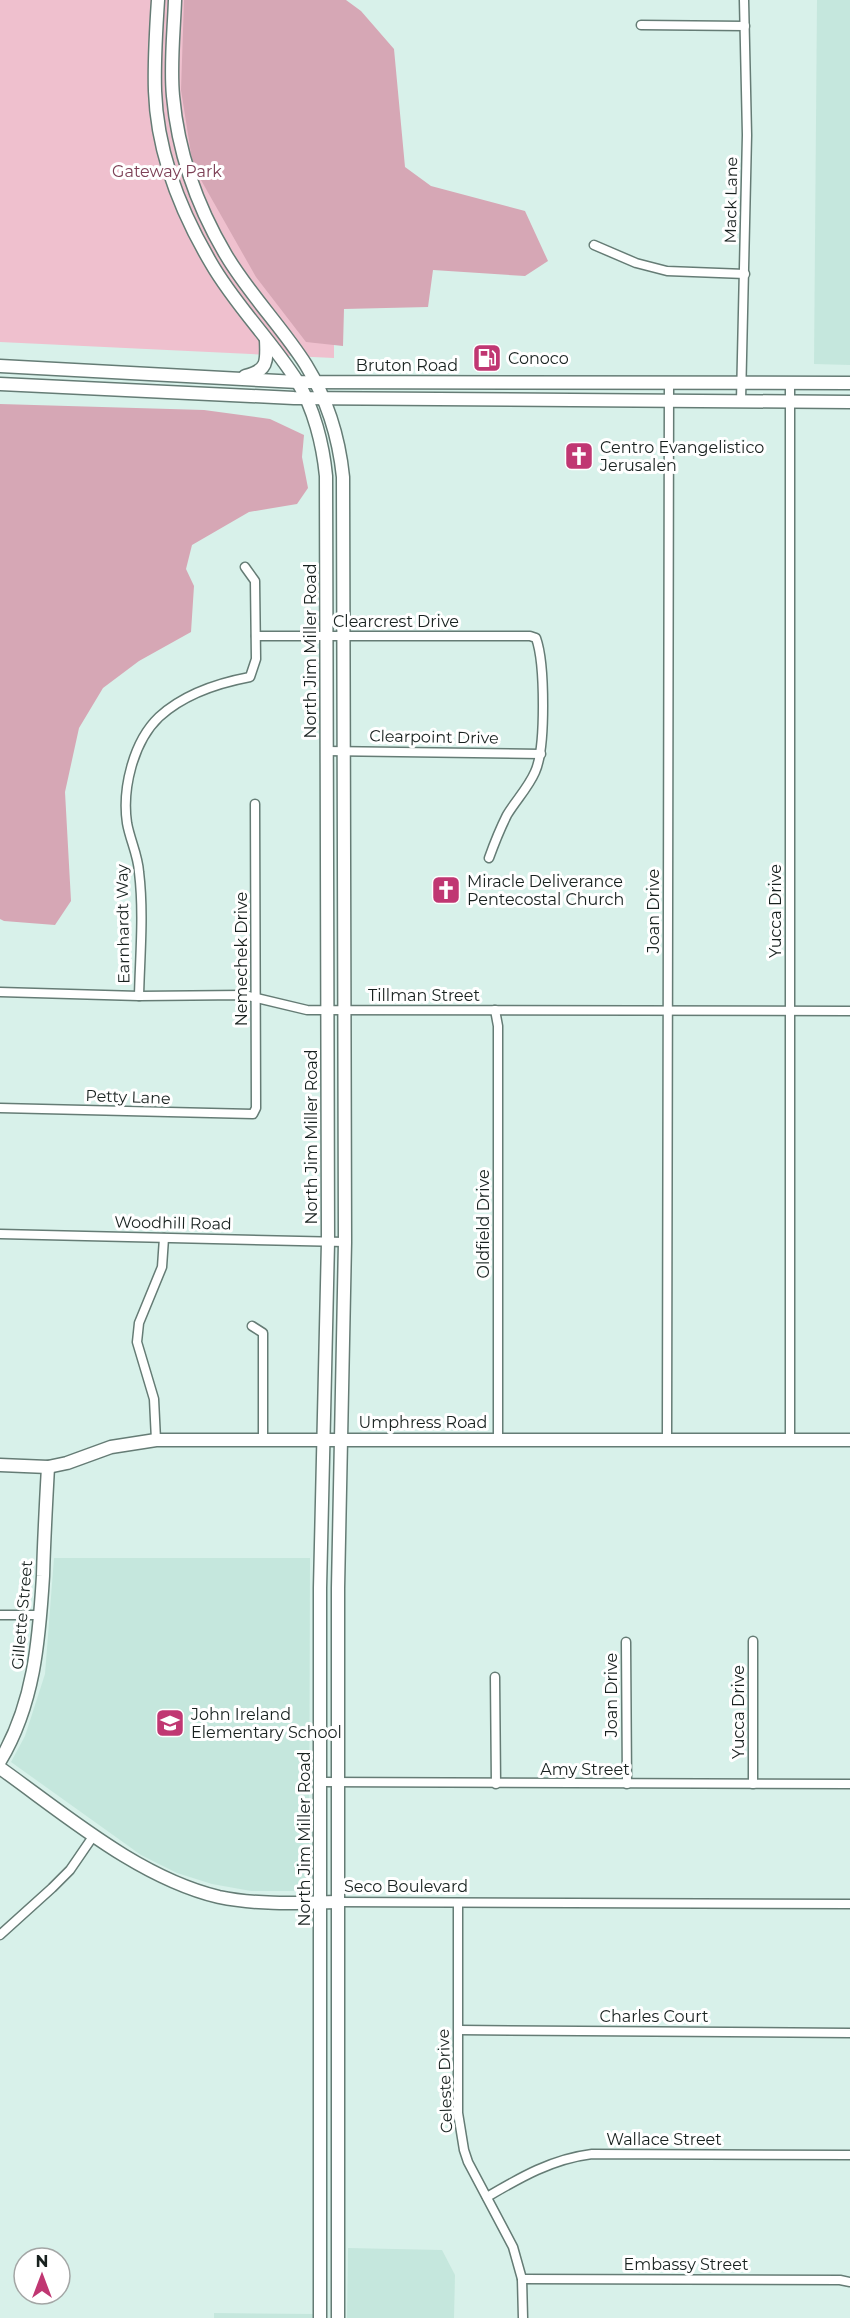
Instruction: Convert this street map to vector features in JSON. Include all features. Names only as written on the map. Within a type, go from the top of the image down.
[{"type":"main road","name":"North Jim Miller Road","points":[[158,0],[156,104],[161,137],[173,182],[190,224],[212,265],[298,382],[325,463],[328,1242],[320,1588],[320,2318]]},
{"type":"main road","name":"North Jim Miller Road","points":[[175,0],[174,101],[183,156],[204,214],[237,272],[305,364],[323,399],[340,449],[343,477],[345,1242],[338,1588],[338,2318]]},
{"type":"main road","points":[[156,104],[174,101]]},
{"type":"main road","points":[[233,378],[259,372],[267,359],[266,339]]},
{"type":"main road","name":"Bruton Road","points":[[0,366],[298,382],[850,383]]},
{"type":"main road","points":[[531,382],[531,400]]},
{"type":"main road","name":"Bruton Road","points":[[0,384],[323,399],[850,402]]},
{"type":"main road","points":[[327,515],[344,514]]},
{"type":"main road","name":"Umphress Road","points":[[0,1465],[48,1467],[67,1463],[111,1447],[156,1440],[498,1438],[850,1440]]},
{"type":"main road","name":"Gillette Street","points":[[0,1761],[15,1732],[36,1666],[41,1615],[48,1467]]},
{"type":"main road","points":[[320,1588],[338,1588]]},
{"type":"main road","name":"Seco Boulevard","points":[[0,1768],[94,1835],[157,1875],[220,1897],[248,1901],[337,1902]]},
{"type":"main road","points":[[320,2177],[337,2177]]},
{"type":"main road","points":[[320,2275],[338,2277]]},
{"type":"street","name":"Mack Lane","points":[[741,401],[747,135],[744,0]]},
{"type":"street","points":[[641,25],[745,26]]},
{"type":"street","points":[[594,244],[636,263],[668,271],[745,274]]},
{"type":"street","name":"Joan Drive","points":[[667,1439],[669,382]]},
{"type":"street","name":"Yucca Drive","points":[[790,383],[790,1439]]},
{"type":"street","name":"Earnhardt Way","points":[[139,996],[139,871],[136,850],[127,825],[126,807],[131,770],[142,742],[159,718],[184,699],[210,687],[226,681],[250,677],[256,659],[255,581],[245,567]]},
{"type":"street","name":"Clearcrest Drive","points":[[256,636],[530,636],[536,638],[541,665],[543,739],[541,754]]},
{"type":"street","name":"Clearpoint Drive","points":[[326,751],[541,754]]},
{"type":"street","points":[[489,858],[508,815],[527,789],[541,754]]},
{"type":"street","name":"Nemechek Drive","points":[[254,1113],[256,1108],[257,998],[255,804]]},
{"type":"street","name":"Tillman Street","points":[[0,992],[139,996],[244,995],[299,1009],[327,1010],[850,1011]]},
{"type":"street","name":"Oldfield Drive","points":[[495,1010],[498,1026],[498,1438]]},
{"type":"street","name":"Petty Lane","points":[[0,1108],[244,1115],[254,1113]]},
{"type":"street","name":"Woodhill Road","points":[[0,1234],[345,1242]]},
{"type":"street","points":[[156,1440],[154,1399],[137,1342],[139,1323],[162,1268],[164,1238]]},
{"type":"street","points":[[252,1326],[263,1333],[263,1440]]},
{"type":"street","points":[[0,1615],[41,1615]]},
{"type":"street","name":"Yucca Drive","points":[[753,1641],[753,1784]]},
{"type":"street","name":"Joan Drive","points":[[627,1642],[627,1784]]},
{"type":"street","points":[[495,1677],[496,1784]]},
{"type":"street","name":"Amy Street","points":[[321,1782],[850,1784]]},
{"type":"street","points":[[0,1935],[58,1882],[94,1835]]},
{"type":"street","name":"Seco Boulevard","points":[[337,1902],[850,1904]]},
{"type":"street","name":"Celeste Drive","points":[[458,1903],[458,2113],[460,2133],[468,2162],[513,2247],[522,2279],[523,2318]]},
{"type":"street","name":"Charles Court","points":[[459,2030],[850,2032]]},
{"type":"street","name":"Wallace Street","points":[[487,2197],[542,2166],[592,2154],[850,2155]]},
{"type":"street","name":"Embassy Street","points":[[522,2279],[840,2280],[850,2282]]},
{"type":"shaded area","points":[[184,0],[346,0],[361,11],[394,49],[405,167],[431,186],[525,211],[548,261],[525,276],[433,270],[428,307],[344,309],[343,346],[306,342],[256,277],[193,166],[181,90]]},
{"type":"shaded area","points":[[817,0],[850,0],[850,365],[814,364]]},
{"type":"shaded area","points":[[0,404],[204,410],[270,419],[304,435],[302,457],[308,488],[297,504],[249,512],[192,545],[186,569],[194,586],[191,632],[139,661],[103,688],[79,728],[65,792],[71,901],[55,925],[0,919]]},
{"type":"shaded area","name":"John Ireland Elementary School","points":[[54,1558],[310,1558],[309,1891],[251,1891],[212,1884],[177,1873],[141,1855],[11,1762],[25,1736],[45,1674]]},
{"type":"shaded area","points":[[348,2248],[442,2250],[455,2275],[454,2318],[347,2318]]},
{"type":"shaded area","points":[[214,2313],[315,2314],[315,2318],[214,2318]]},
{"type":"green space","name":"Gateway Park","points":[[0,0],[335,0],[334,358],[0,342]]},
{"type":"place","name":"Conoco","points":[[487,358]]},
{"type":"place","name":"Centro Evangelistico Jerusalen","points":[[579,456]]},
{"type":"place","name":"Miracle Deliverance Pentecostal Church","points":[[446,890]]},
{"type":"place","name":"John Ireland Elementary School","points":[[170,1723]]}]
